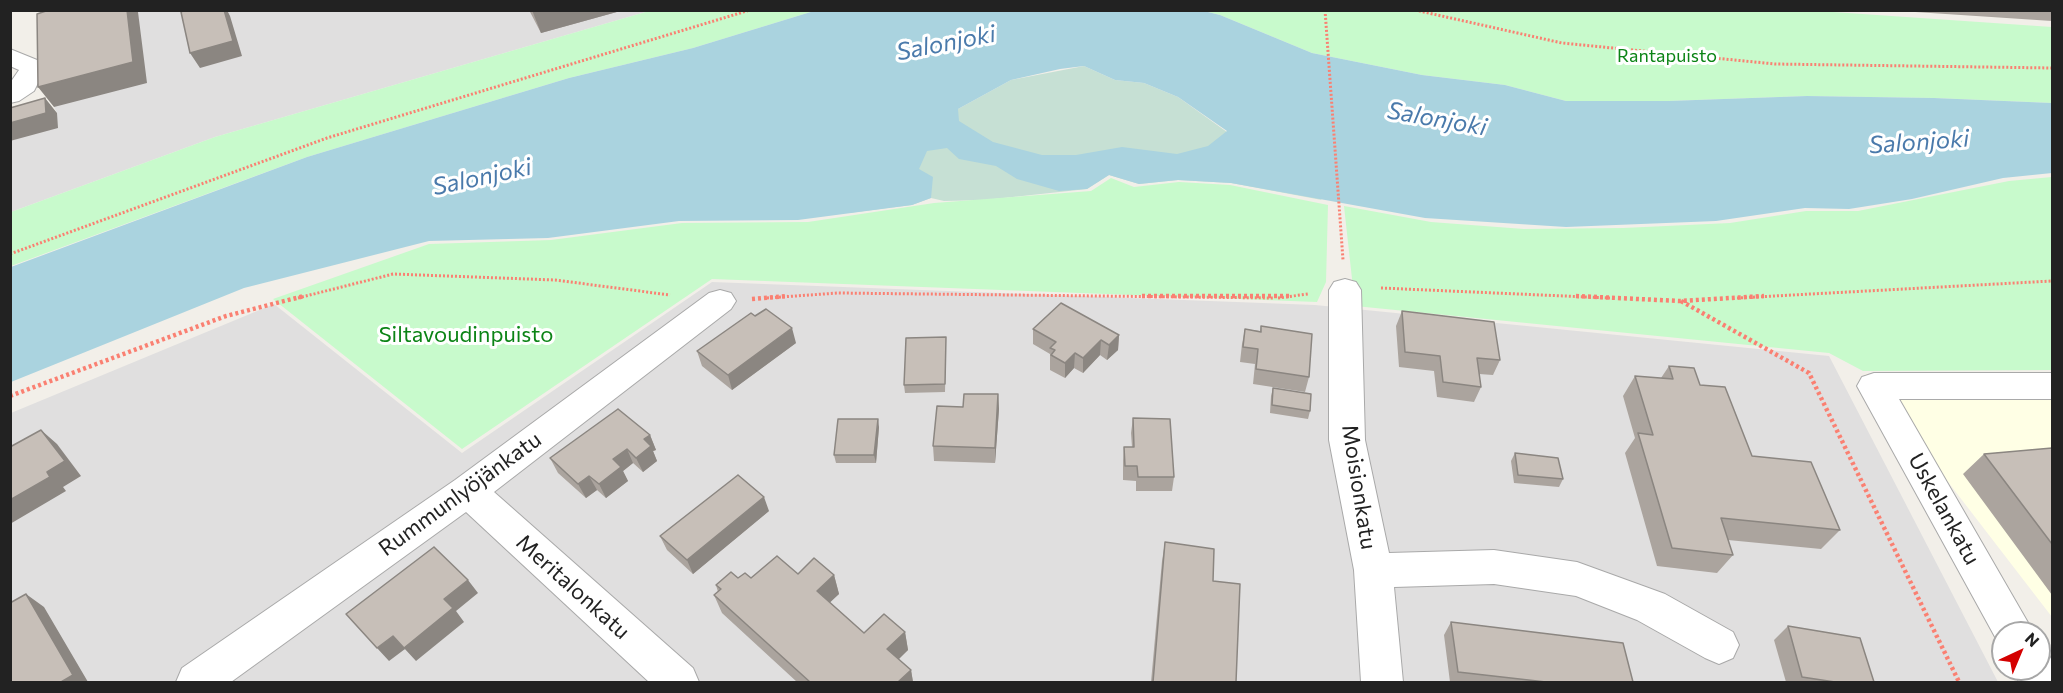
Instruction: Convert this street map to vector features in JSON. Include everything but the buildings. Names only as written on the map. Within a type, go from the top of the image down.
[{"type":"street","points":[[10,56],[33,67],[25,86],[10,95]]},
{"type":"street","name":"Moisionkatu","points":[[1345,290],[1347,440],[1373,570],[1382,682]]},
{"type":"street","name":"Rummunlyöjänkatu","points":[[197,682],[468,491],[720,301]]},
{"type":"street","name":"Uskelankatu","points":[[2007,621],[1874,386],[2052,386]]},
{"type":"street","name":"Meritalonkatu","points":[[468,491],[678,682]]},
{"type":"street","points":[[1373,570],[1494,567],[1577,579],[1651,607],[1719,645]]},
{"type":"path","points":[[10,254],[327,138],[750,10]]},
{"type":"path","points":[[1325,10],[1341,217]]},
{"type":"path","points":[[1414,10],[1562,43],[1775,64],[2052,68]]},
{"type":"path","points":[[10,396],[226,316],[393,274],[555,280],[720,301],[838,293],[1278,298]]},
{"type":"path","points":[[1345,290],[1396,287],[1680,301],[2052,281]]},
{"type":"path","points":[[1680,301],[1809,373],[1959,682]]},
{"type":"shaded area","points":[[129,10],[649,11],[215,137],[11,212],[11,125],[57,113],[54,107]]},
{"type":"shaded area","points":[[1084,66],[1115,80],[1144,83],[1178,97],[1322,200],[1231,183],[1178,180],[1139,184],[1109,175],[1087,189],[985,200],[944,201],[931,198],[912,205],[849,213],[958,109],[1011,80]]},
{"type":"shaded area","points":[[712,282],[1315,305],[1829,356],[1991,668],[1991,681],[1998,682],[11,682],[11,413],[274,304],[462,453]]},
{"type":"shaded area","points":[[2052,373],[2052,617],[1865,374]]},
{"type":"green space","name":"Rantapuisto","points":[[1804,10],[2052,27],[2052,103],[1807,96],[1668,101],[1566,101],[1505,85],[1422,75],[1312,53],[1220,15],[1204,11]]},
{"type":"green space","points":[[649,11],[814,11],[693,48],[569,78],[307,157],[11,266],[11,212],[215,137]]},
{"type":"green space","points":[[2052,177],[2052,370],[1863,371],[1829,353],[1355,306],[1344,206],[1431,222],[1524,229],[1623,228],[1730,223],[1806,211],[1858,211],[2009,181]]},
{"type":"green space","name":"Siltavoudinpuisto","points":[[1111,178],[1134,187],[1179,182],[1230,185],[1328,205],[1326,282],[1317,302],[712,279],[462,449],[273,299],[429,244],[551,240],[682,223],[808,222],[934,203],[1091,191]]},
{"type":"water","name":"Salonjoki","points":[[814,11],[1204,11],[1220,15],[1312,53],[1422,75],[1505,85],[1566,101],[1668,101],[1807,96],[2052,103],[2052,173],[2003,178],[1912,199],[1849,209],[1805,208],[1716,221],[1566,227],[1425,218],[1231,183],[1178,180],[1139,184],[1109,175],[1087,189],[1059,191],[1017,179],[996,166],[959,159],[947,148],[927,151],[919,169],[933,177],[931,198],[912,205],[798,220],[679,221],[548,238],[429,241],[244,288],[11,382],[11,267],[307,157],[569,78],[693,48]],"holes":[[[1084,66],[1115,80],[1144,83],[1178,97],[1227,131],[1208,146],[1177,154],[1122,147],[1076,155],[1042,155],[993,142],[959,121],[958,109],[1011,80]]]}]
